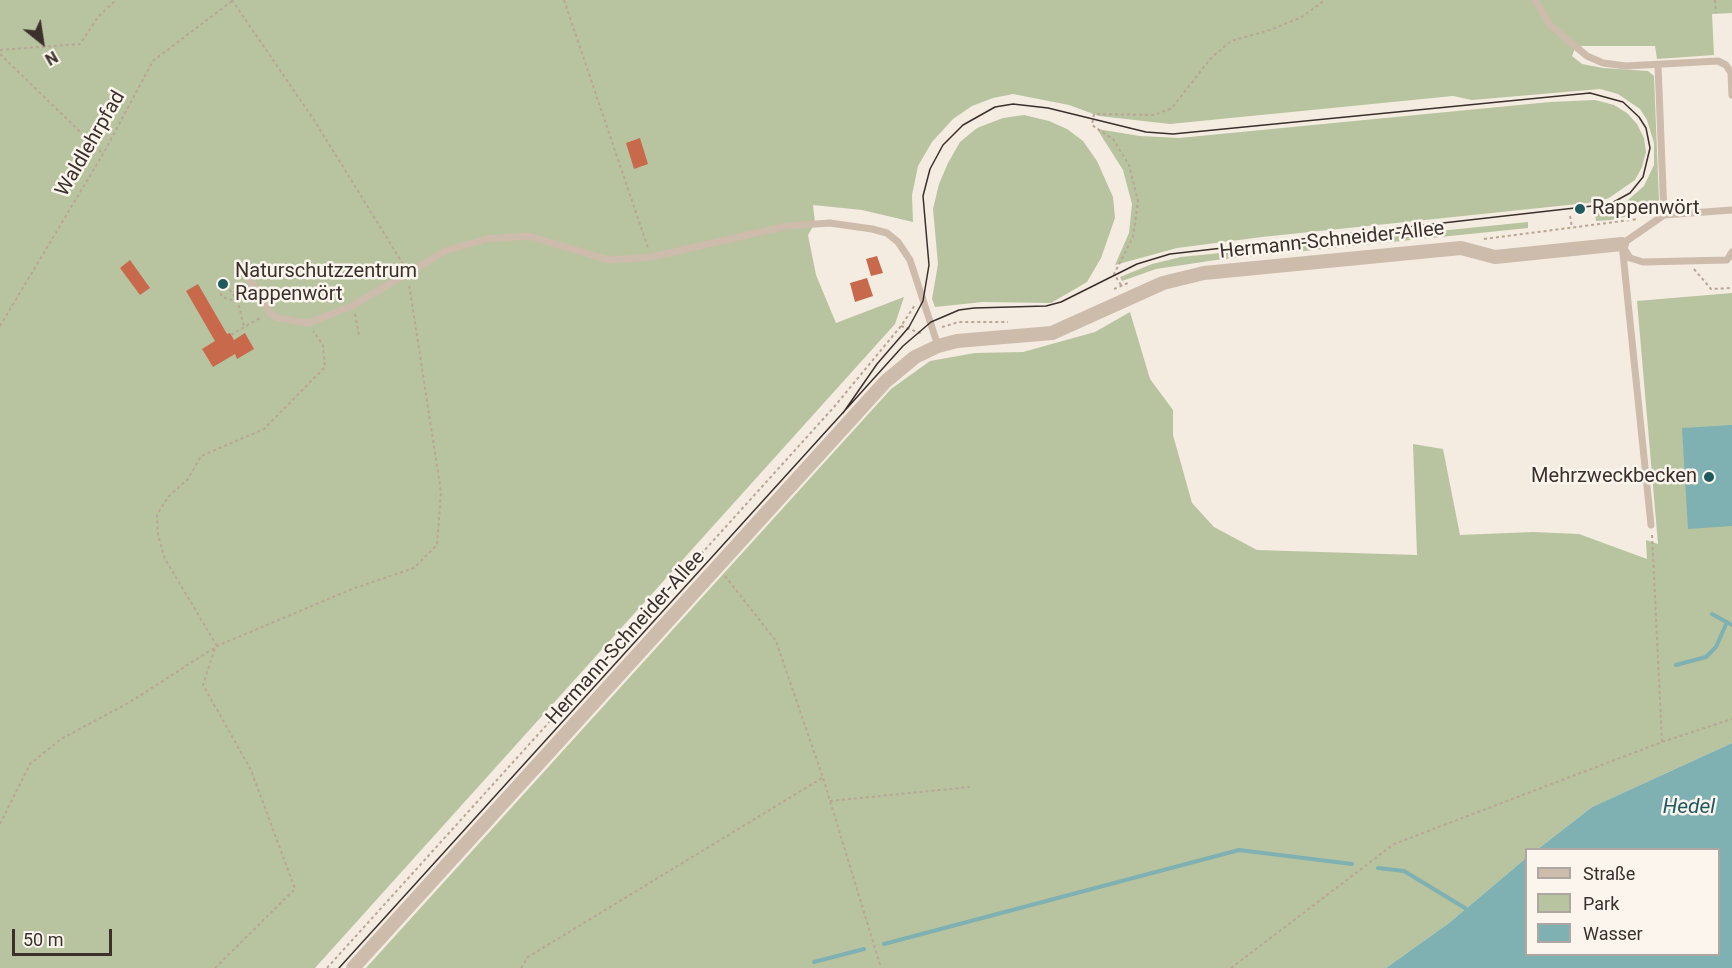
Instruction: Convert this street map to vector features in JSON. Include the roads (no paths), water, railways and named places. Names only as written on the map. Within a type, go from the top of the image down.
[{"type":"street","name":"Hermann-Schneider-Allee","points":[[352,968],[885,382],[915,357],[938,346],[982,338],[1052,333],[1143,291],[1181,277],[1461,248],[1495,257],[1622,244]]},
{"type":"lane","points":[[1535,0],[1550,25],[1587,56],[1603,63],[1626,66],[1718,61],[1726,66],[1731,74],[1732,95]]},
{"type":"lane","points":[[1658,65],[1664,215],[1732,210]]},
{"type":"lane","name":"Hermann-Schneider-Allee","points":[[1622,244],[1664,215]]},
{"type":"lane","points":[[242,267],[269,312],[277,318],[308,323],[352,306],[445,251],[486,239],[529,237],[609,260],[651,257],[787,226],[830,223],[887,233],[898,242],[910,260],[938,346]]},
{"type":"lane","points":[[1622,244],[1630,258],[1643,262],[1728,260],[1732,252]]},
{"type":"lane","points":[[1622,244],[1651,525]]},
{"type":"lane","points":[[1181,277],[1194,286]]},
{"type":"water","name":"Mehrzweckbecken","points":[[1732,425],[1732,526],[1688,529],[1682,428]]},
{"type":"water","name":"Hedel","points":[[1732,743],[1732,968],[1386,968],[1449,923],[1525,859],[1525,956],[1720,956],[1720,848],[1539,848],[1592,807]]},
{"type":"waterway","points":[[1712,614],[1732,625]]},
{"type":"waterway","points":[[1676,665],[1706,657],[1716,647],[1727,622]]},
{"type":"waterway","points":[[884,944],[1239,850],[1352,864]]},
{"type":"waterway","points":[[1378,868],[1404,871],[1465,908]]},
{"type":"waterway","points":[[814,962],[864,949]]},
{"type":"tram line","points":[[339,968],[839,417],[903,346],[931,322],[959,310],[1046,306],[1061,302],[1137,264],[1170,254],[1610,204],[1630,193],[1643,177],[1650,148],[1646,128],[1639,117],[1623,102],[1590,93],[1173,134],[1146,132],[1048,108],[1013,104],[995,107],[963,125],[943,145],[930,169],[923,196],[929,265],[923,301],[909,327],[877,364],[843,413]]},
{"type":"place","name":"Rappenwört","points":[[1580,209]]},
{"type":"place","name":"Naturschutzzentrum Rappenwört","points":[[223,284]]},
{"type":"place","name":"Mehrzweckbecken","points":[[1709,477]]}]
